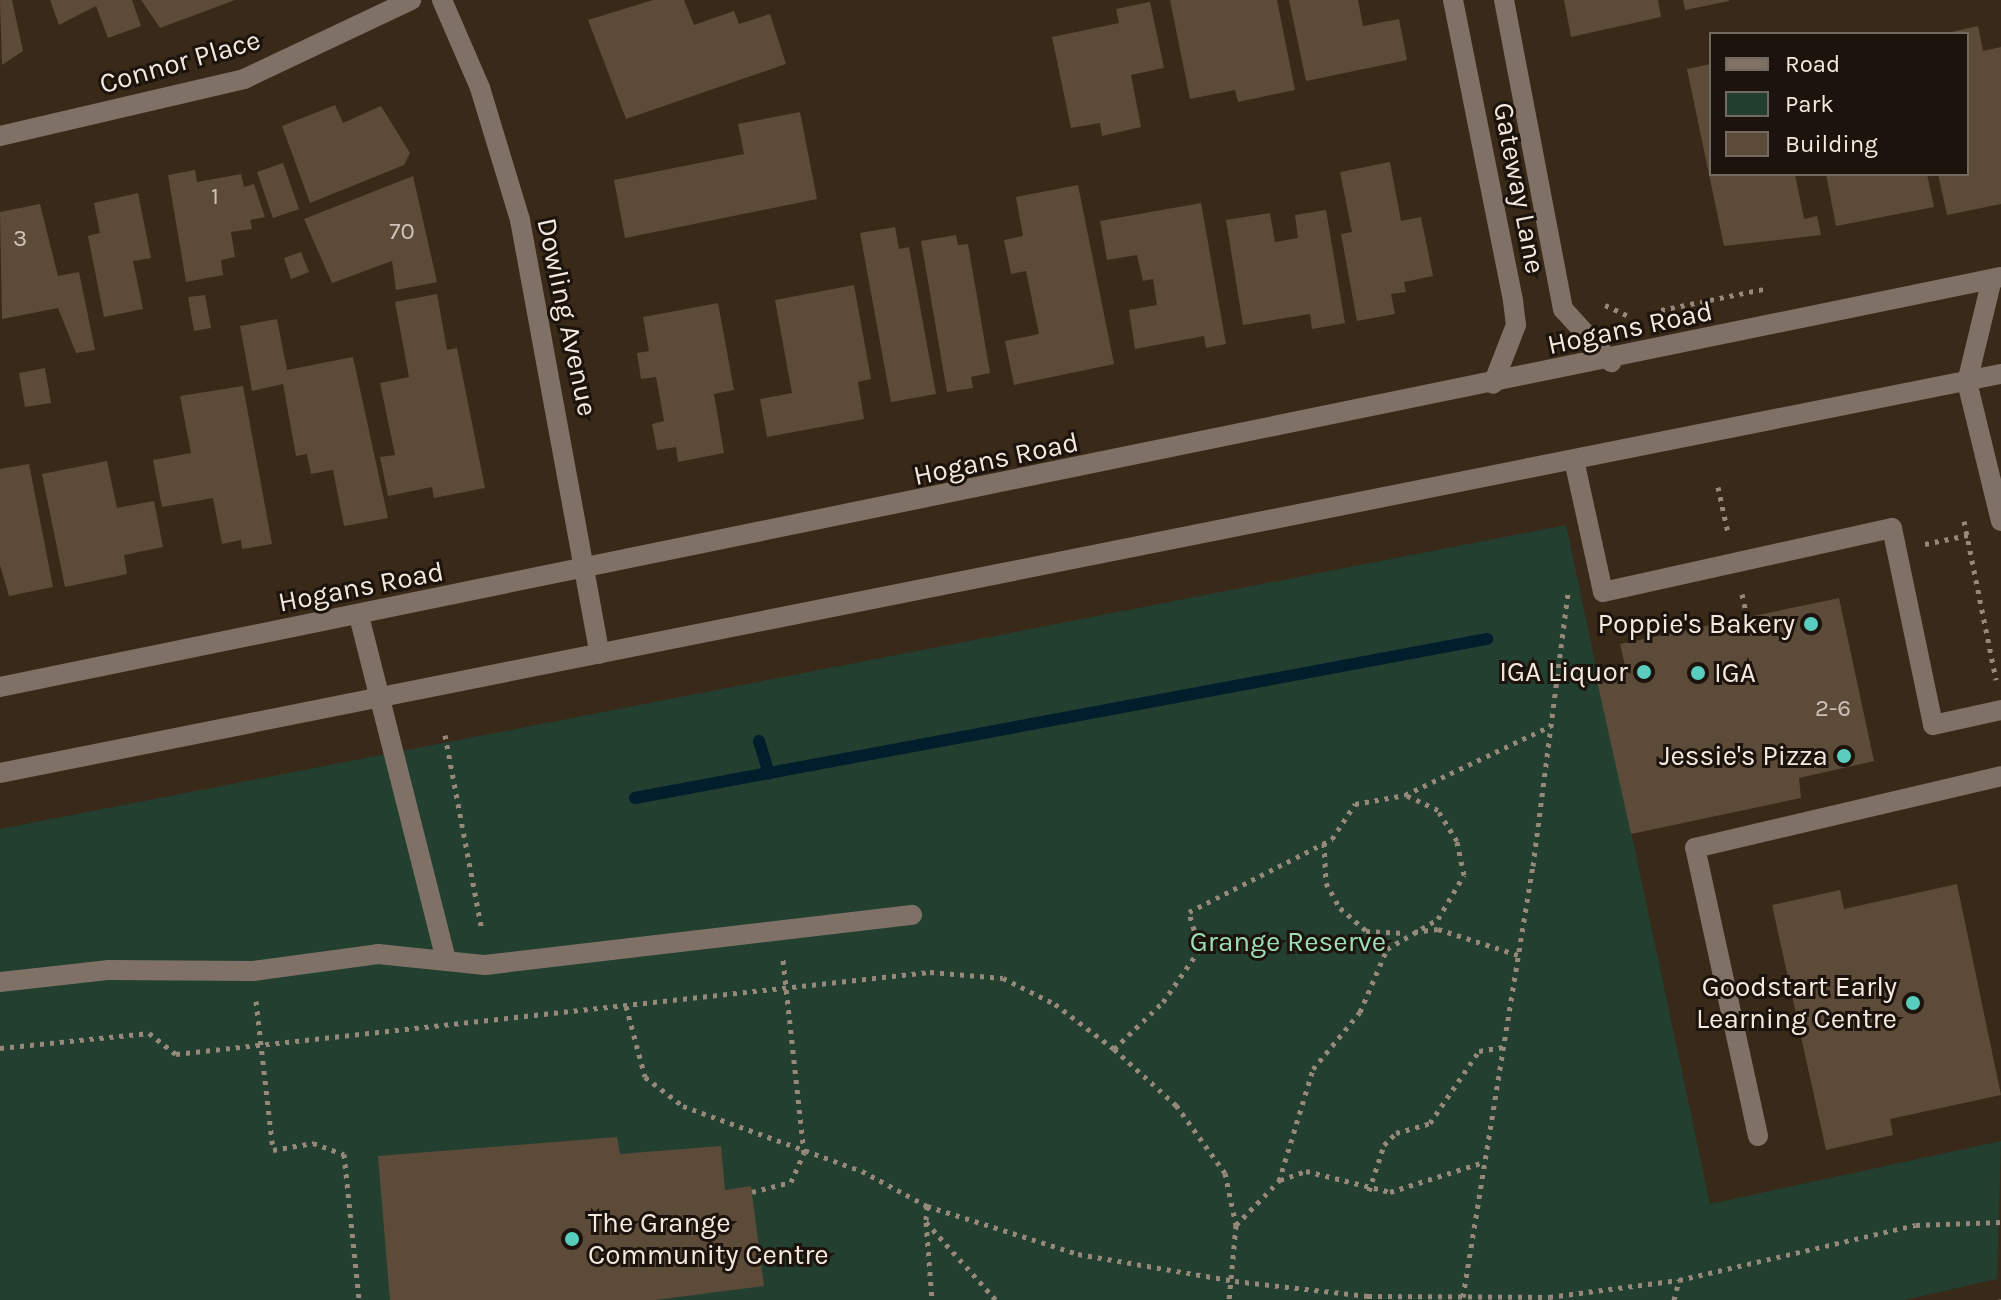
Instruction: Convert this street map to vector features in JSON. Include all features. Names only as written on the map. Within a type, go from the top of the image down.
[{"type":"street","name":"Connor Place","points":[[0,136],[244,79],[411,0]]},
{"type":"street","name":"Dowling Avenue","points":[[442,0],[480,88],[520,220],[600,654]]},
{"type":"street","name":"Gateway Lane","points":[[1453,0],[1516,325],[1493,384]]},
{"type":"street","name":"Gateway Lane","points":[[1504,0],[1563,309],[1611,362]]},
{"type":"street","name":"Hogans Road","points":[[0,687],[1998,284]]},
{"type":"street","points":[[1998,284],[1967,382],[2001,521]]},
{"type":"street","points":[[0,773],[2001,374]]},
{"type":"street","points":[[1574,460],[1603,592],[1892,528],[1933,725],[2001,710]]},
{"type":"street","points":[[359,616],[445,957]]},
{"type":"street","points":[[1758,1136],[1695,848],[2001,776]]},
{"type":"street","points":[[0,982],[109,970],[253,971],[378,954],[445,957],[485,965],[912,915]]},
{"type":"path","points":[[1653,312],[1784,285]]},
{"type":"path","points":[[1600,302],[1626,318],[1639,315]]},
{"type":"path","points":[[1961,505],[1998,689]]},
{"type":"path","points":[[1896,549],[1968,535]]},
{"type":"path","points":[[1463,1297],[1570,613]]},
{"type":"path","points":[[1114,1049],[1163,1002],[1200,949],[1189,912],[1324,843],[1355,804],[1405,795],[1551,726]]},
{"type":"path","points":[[445,735],[482,931]]},
{"type":"path","points":[[1279,1181],[1313,1069],[1360,1012],[1387,949],[1409,933],[1438,919],[1464,875],[1457,841],[1438,810],[1405,795]]},
{"type":"path","points":[[1324,843],[1326,883],[1340,908],[1366,931],[1409,933],[1438,929],[1518,955]]},
{"type":"path","points":[[752,1192],[791,1182],[804,1153],[780,931]]},
{"type":"path","points":[[253,971],[273,1150],[313,1143],[344,1154],[359,1300]]},
{"type":"path","points":[[0,1048],[149,1033],[176,1054],[930,972],[1003,978],[1055,1004],[1114,1049],[1176,1105],[1225,1173],[1236,1225],[1235,1281],[1229,1300]]},
{"type":"path","points":[[626,1006],[645,1077],[683,1106],[804,1153],[862,1171],[927,1206],[1078,1254],[1235,1281],[1368,1296],[1594,1293],[1679,1280],[1916,1225],[2001,1222]]},
{"type":"path","points":[[1369,1191],[1384,1145],[1396,1133],[1430,1123],[1479,1051],[1504,1047]]},
{"type":"path","points":[[1236,1225],[1279,1181],[1306,1171],[1369,1191],[1422,1186],[1485,1162]]},
{"type":"path","points":[[927,1206],[932,1300]]},
{"type":"path","points":[[926,1222],[996,1300]]},
{"type":"path","points":[[1674,1300],[1679,1280]]},
{"type":"path","points":[[1594,1293],[1599,1300]]},
{"type":"green space","name":"Grange Reserve","points":[[1566,525],[1710,1204],[2001,1141],[1997,1279],[1904,1300],[0,1300],[0,829]]},
{"type":"building","points":[[0,0],[12,0],[23,51],[2,65]]},
{"type":"building","points":[[50,0],[132,0],[141,26],[108,38],[96,6],[59,25]]},
{"type":"building","points":[[141,0],[235,0],[160,28]]},
{"type":"building","points":[[653,0],[684,0],[694,25],[734,11],[739,24],[770,14],[786,64],[626,119],[588,20]]},
{"type":"building","points":[[1170,0],[1277,0],[1295,90],[1238,102],[1235,90],[1190,99]]},
{"type":"building","points":[[1289,0],[1358,0],[1363,26],[1399,19],[1407,60],[1306,81]]},
{"type":"building","points":[[1564,0],[1658,0],[1661,17],[1571,37]]},
{"type":"building","points":[[1683,0],[1729,0],[1729,1],[1685,10]]},
{"type":"building","points":[[1150,2],[1164,68],[1131,75],[1141,127],[1102,136],[1100,123],[1071,128],[1052,37],[1119,23],[1116,9]]},
{"type":"building","points":[[1978,26],[1983,51],[2001,47],[2001,204],[1947,215],[1938,176],[1969,176],[1969,32],[1951,32]]},
{"type":"building","points":[[1709,64],[1709,174],[1687,69]]},
{"type":"building","points":[[335,105],[343,123],[381,106],[410,153],[404,165],[310,203],[282,126]]},
{"type":"building","points":[[800,112],[817,199],[625,238],[614,180],[744,154],[738,124]]},
{"type":"building","points":[[1390,162],[1401,221],[1421,217],[1433,276],[1404,282],[1406,292],[1391,294],[1395,314],[1357,321],[1341,234],[1352,232],[1340,172]]},
{"type":"building","points":[[283,163],[299,209],[273,218],[257,172]]},
{"type":"building","points":[[195,170],[197,182],[241,174],[244,187],[254,184],[265,217],[250,220],[252,229],[231,232],[235,257],[221,260],[223,275],[186,282],[168,175]]},
{"type":"building","points":[[413,176],[437,282],[396,290],[392,261],[332,283],[304,219]]},
{"type":"building","points":[[1709,176],[1795,176],[1804,219],[1817,216],[1821,235],[1724,246]]},
{"type":"building","points":[[1826,176],[1927,176],[1934,207],[1836,226]]},
{"type":"building","points":[[1078,185],[1114,364],[1014,385],[1005,341],[1039,334],[1026,271],[1011,274],[1004,240],[1023,236],[1016,197]]},
{"type":"building","points":[[138,193],[151,258],[133,261],[143,309],[104,317],[88,236],[100,233],[94,203]]},
{"type":"building","points":[[1201,203],[1226,344],[1206,348],[1204,336],[1135,349],[1129,310],[1157,305],[1153,279],[1143,281],[1137,255],[1107,260],[1100,221]]},
{"type":"building","points":[[40,204],[58,276],[79,272],[95,350],[76,353],[58,308],[2,319],[0,212]]},
{"type":"building","points":[[1326,210],[1345,323],[1312,329],[1310,314],[1243,325],[1226,220],[1270,213],[1275,242],[1298,238],[1295,215]]},
{"type":"building","points":[[895,227],[899,249],[909,247],[936,394],[891,402],[860,233]]},
{"type":"building","points":[[956,235],[958,245],[968,244],[990,373],[971,377],[973,388],[947,392],[921,241]]},
{"type":"building","points":[[301,252],[309,272],[291,279],[284,258]]},
{"type":"building","points":[[854,285],[871,379],[858,382],[864,419],[767,437],[760,399],[792,393],[775,300]]},
{"type":"building","points":[[437,294],[447,350],[457,348],[485,488],[434,498],[432,487],[388,496],[380,457],[395,455],[380,383],[409,377],[395,302]]},
{"type":"building","points":[[205,295],[211,328],[194,331],[188,297]]},
{"type":"building","points":[[718,303],[734,390],[714,394],[724,453],[678,462],[676,447],[657,450],[652,424],[664,421],[656,377],[641,379],[637,353],[649,351],[643,317]]},
{"type":"building","points":[[277,319],[287,370],[353,357],[388,518],[344,526],[333,470],[311,474],[307,454],[296,456],[283,384],[252,391],[240,326]]},
{"type":"building","points":[[45,368],[51,403],[25,407],[19,373]]},
{"type":"building","points":[[243,386],[272,544],[242,549],[241,540],[222,544],[213,498],[162,507],[153,460],[191,453],[180,396]]},
{"type":"building","points":[[107,461],[117,508],[154,501],[163,547],[124,555],[127,574],[65,587],[42,474]]},
{"type":"building","points":[[29,464],[53,587],[9,596],[0,565],[0,469]]},
{"type":"building","points":[[1839,598],[1874,761],[1799,778],[1801,798],[1631,834],[1596,676],[1626,670],[1620,644]]},
{"type":"building","points":[[1957,884],[2001,1095],[1890,1119],[1893,1135],[1826,1150],[1772,905],[1840,890],[1844,909]]},
{"type":"building","name":"The Grange Community Centre","points":[[617,1137],[620,1154],[721,1146],[725,1190],[751,1186],[764,1286],[655,1300],[390,1300],[378,1156]]},
{"type":"waterway","points":[[635,798],[1487,639]]},
{"type":"waterway","points":[[759,741],[769,773]]},
{"type":"place","name":"Poppie's Bakery","points":[[1811,624]]},
{"type":"place","name":"IGA Liquor","points":[[1644,672]]},
{"type":"place","name":"IGA","points":[[1698,673]]},
{"type":"place","name":"Jessie's Pizza","points":[[1844,756]]},
{"type":"place","name":"Goodstart Early Learning Centre","points":[[1913,1003]]},
{"type":"place","name":"The Grange Community Centre","points":[[572,1239]]}]
